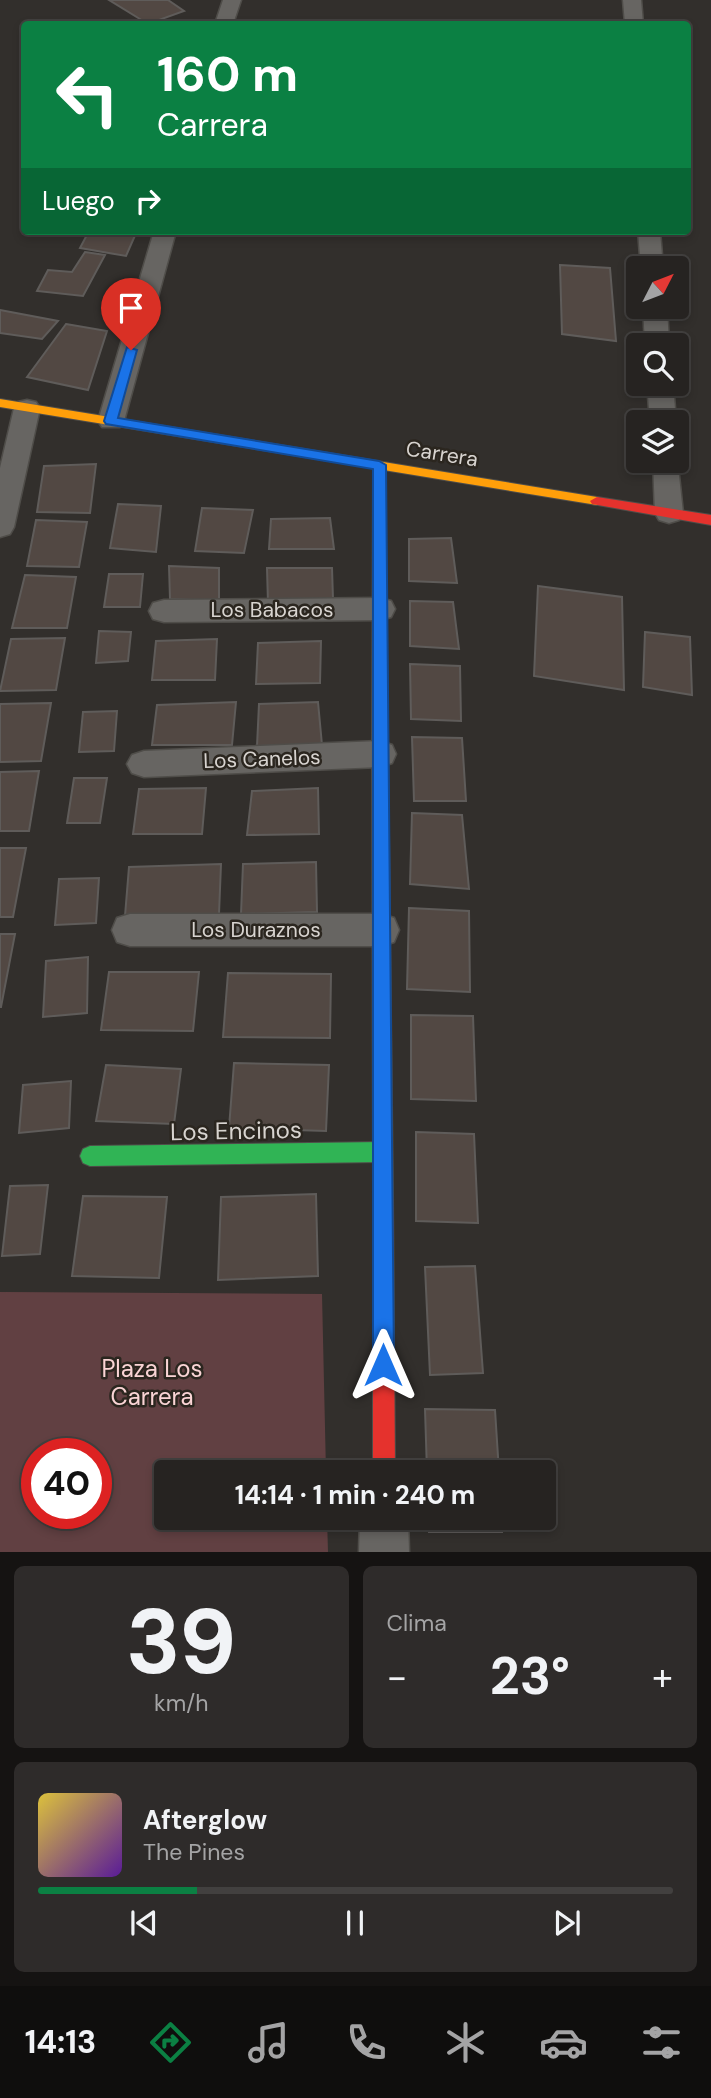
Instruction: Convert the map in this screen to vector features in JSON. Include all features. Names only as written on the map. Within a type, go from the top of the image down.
[{"type":"street","points":[[226,21],[232,0]]},
{"type":"street","points":[[632,0],[634,21]]},
{"type":"street","points":[[111,421],[164,235]]},
{"type":"street","points":[[649,235],[651,256]]},
{"type":"street","name":"Carrera","points":[[0,403],[711,520]]},
{"type":"street","points":[[0,527],[27,408]]},
{"type":"street","points":[[379,465],[384,1460]]},
{"type":"street","points":[[667,473],[669,513]]},
{"type":"street","name":"Los Babacos","points":[[164,611],[380,609]]},
{"type":"street","name":"Los Canelos","points":[[144,764],[380,754]]},
{"type":"street","name":"Los Duraznos","points":[[130,930],[381,930]]},
{"type":"street","name":"Los Encinos","points":[[90,1156],[382,1152]]},
{"type":"street","points":[[384,1530],[384,1552]]},
{"type":"green space","name":"Plaza Los Carrera","points":[[0,1292],[322,1294],[326,1460],[154,1460],[154,1530],[327,1530],[328,1552],[0,1552]]},
{"type":"building","points":[[109,0],[168,0],[184,11],[156,21],[143,21]]},
{"type":"building","points":[[87,235],[135,235],[126,256],[80,248]]},
{"type":"building","points":[[85,252],[105,255],[83,296],[37,291],[48,270],[72,272]]},
{"type":"building","points":[[560,265],[610,268],[616,341],[562,334]]},
{"type":"building","points":[[0,310],[58,321],[42,339],[0,333]]},
{"type":"building","points":[[66,324],[107,331],[88,390],[27,377]]},
{"type":"building","points":[[96,464],[90,513],[37,512],[44,466]]},
{"type":"building","points":[[118,504],[161,506],[156,552],[110,548]]},
{"type":"building","points":[[202,508],[253,510],[244,553],[195,551]]},
{"type":"building","points":[[330,518],[334,549],[269,549],[271,519]]},
{"type":"building","points":[[36,520],[87,522],[79,567],[27,566]]},
{"type":"building","points":[[451,538],[457,583],[409,581],[409,539]]},
{"type":"building","points":[[169,566],[219,568],[219,601],[170,599]]},
{"type":"building","points":[[267,568],[332,568],[333,599],[268,603]]},
{"type":"building","points":[[109,574],[143,574],[140,607],[104,607]]},
{"type":"building","points":[[25,575],[76,577],[67,628],[12,628]]},
{"type":"building","points":[[538,586],[622,597],[624,690],[534,676]]},
{"type":"building","points":[[410,601],[453,602],[459,649],[410,646]]},
{"type":"building","points":[[99,631],[131,632],[128,661],[96,663]]},
{"type":"building","points":[[645,632],[690,637],[692,695],[643,687]]},
{"type":"building","points":[[65,638],[56,690],[0,691],[11,639]]},
{"type":"building","points":[[217,639],[215,680],[152,680],[156,641]]},
{"type":"building","points":[[321,641],[320,683],[256,684],[258,643]]},
{"type":"building","points":[[410,664],[460,666],[461,721],[411,719]]},
{"type":"building","points":[[236,702],[232,745],[152,745],[157,705]]},
{"type":"building","points":[[318,702],[322,745],[257,746],[259,704]]},
{"type":"building","points":[[51,703],[41,761],[0,762],[0,704]]},
{"type":"building","points":[[117,711],[114,751],[79,752],[83,712]]},
{"type":"building","points":[[412,737],[462,738],[466,801],[414,801]]},
{"type":"building","points":[[39,771],[29,831],[0,831],[0,772]]},
{"type":"building","points":[[74,778],[107,778],[100,823],[67,823]]},
{"type":"building","points":[[206,788],[202,834],[133,834],[139,789]]},
{"type":"building","points":[[318,788],[319,834],[247,835],[252,791]]},
{"type":"building","points":[[412,813],[462,815],[469,889],[410,884]]},
{"type":"building","points":[[0,848],[26,848],[13,917],[0,917]]},
{"type":"building","points":[[316,862],[317,912],[241,914],[243,864]]},
{"type":"building","points":[[221,864],[219,914],[125,916],[129,867]]},
{"type":"building","points":[[99,878],[96,923],[55,925],[59,879]]},
{"type":"building","points":[[409,908],[469,911],[470,992],[407,989]]},
{"type":"building","points":[[0,934],[15,934],[1,1007],[0,1007]]},
{"type":"building","points":[[88,957],[87,1013],[43,1017],[46,961]]},
{"type":"building","points":[[109,972],[199,972],[193,1031],[101,1030]]},
{"type":"building","points":[[228,973],[331,974],[330,1038],[223,1037]]},
{"type":"building","points":[[411,1015],[473,1016],[476,1101],[411,1099]]},
{"type":"building","points":[[234,1063],[329,1065],[326,1131],[229,1128]]},
{"type":"building","points":[[106,1065],[181,1069],[174,1124],[96,1121]]},
{"type":"building","points":[[71,1081],[69,1128],[19,1133],[23,1085]]},
{"type":"building","points":[[416,1132],[474,1134],[478,1223],[416,1221]]},
{"type":"building","points":[[48,1185],[40,1254],[2,1256],[10,1186]]},
{"type":"building","points":[[316,1194],[318,1276],[218,1280],[221,1197]]},
{"type":"building","points":[[83,1196],[167,1197],[159,1278],[72,1276]]},
{"type":"building","points":[[475,1266],[483,1373],[430,1375],[425,1267]]},
{"type":"building","points":[[425,1409],[495,1410],[498,1460],[427,1460]]},
{"type":"building","points":[[429,1530],[502,1530],[502,1532]]},
{"type":"traffic: fast","points":[[90,1156],[382,1152]]},
{"type":"traffic: slow","points":[[0,403],[597,501]]},
{"type":"traffic: slow","points":[[380,740],[383,1194]]},
{"type":"traffic: jam","points":[[379,465],[380,740]]},
{"type":"traffic: jam","points":[[597,501],[711,520]]},
{"type":"traffic: jam","points":[[383,1194],[384,1460]]},
{"type":"route","points":[[131,350],[111,421],[379,465],[383,1365]]}]
